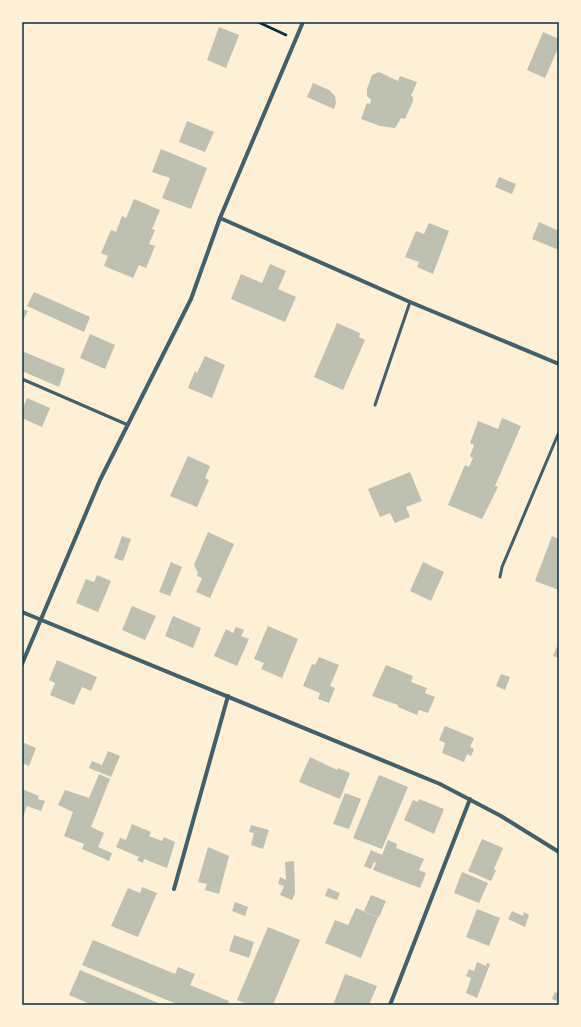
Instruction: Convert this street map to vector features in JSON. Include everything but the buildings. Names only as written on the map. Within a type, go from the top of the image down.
[{"type":"street","points":[[22,664],[100,480],[191,299],[220,218],[303,22]]},
{"type":"street","points":[[220,218],[410,302],[559,364]]},
{"type":"street","points":[[22,612],[434,782],[470,799],[559,852]]},
{"type":"street","points":[[174,889],[228,696]]},
{"type":"street","points":[[390,1005],[470,799]]},
{"type":"lane","points":[[375,405],[410,302]]},
{"type":"lane","points":[[22,379],[128,424]]},
{"type":"lane","points":[[500,577],[502,567],[559,432]]},
{"type":"path","points":[[258,22],[296,39]]}]
